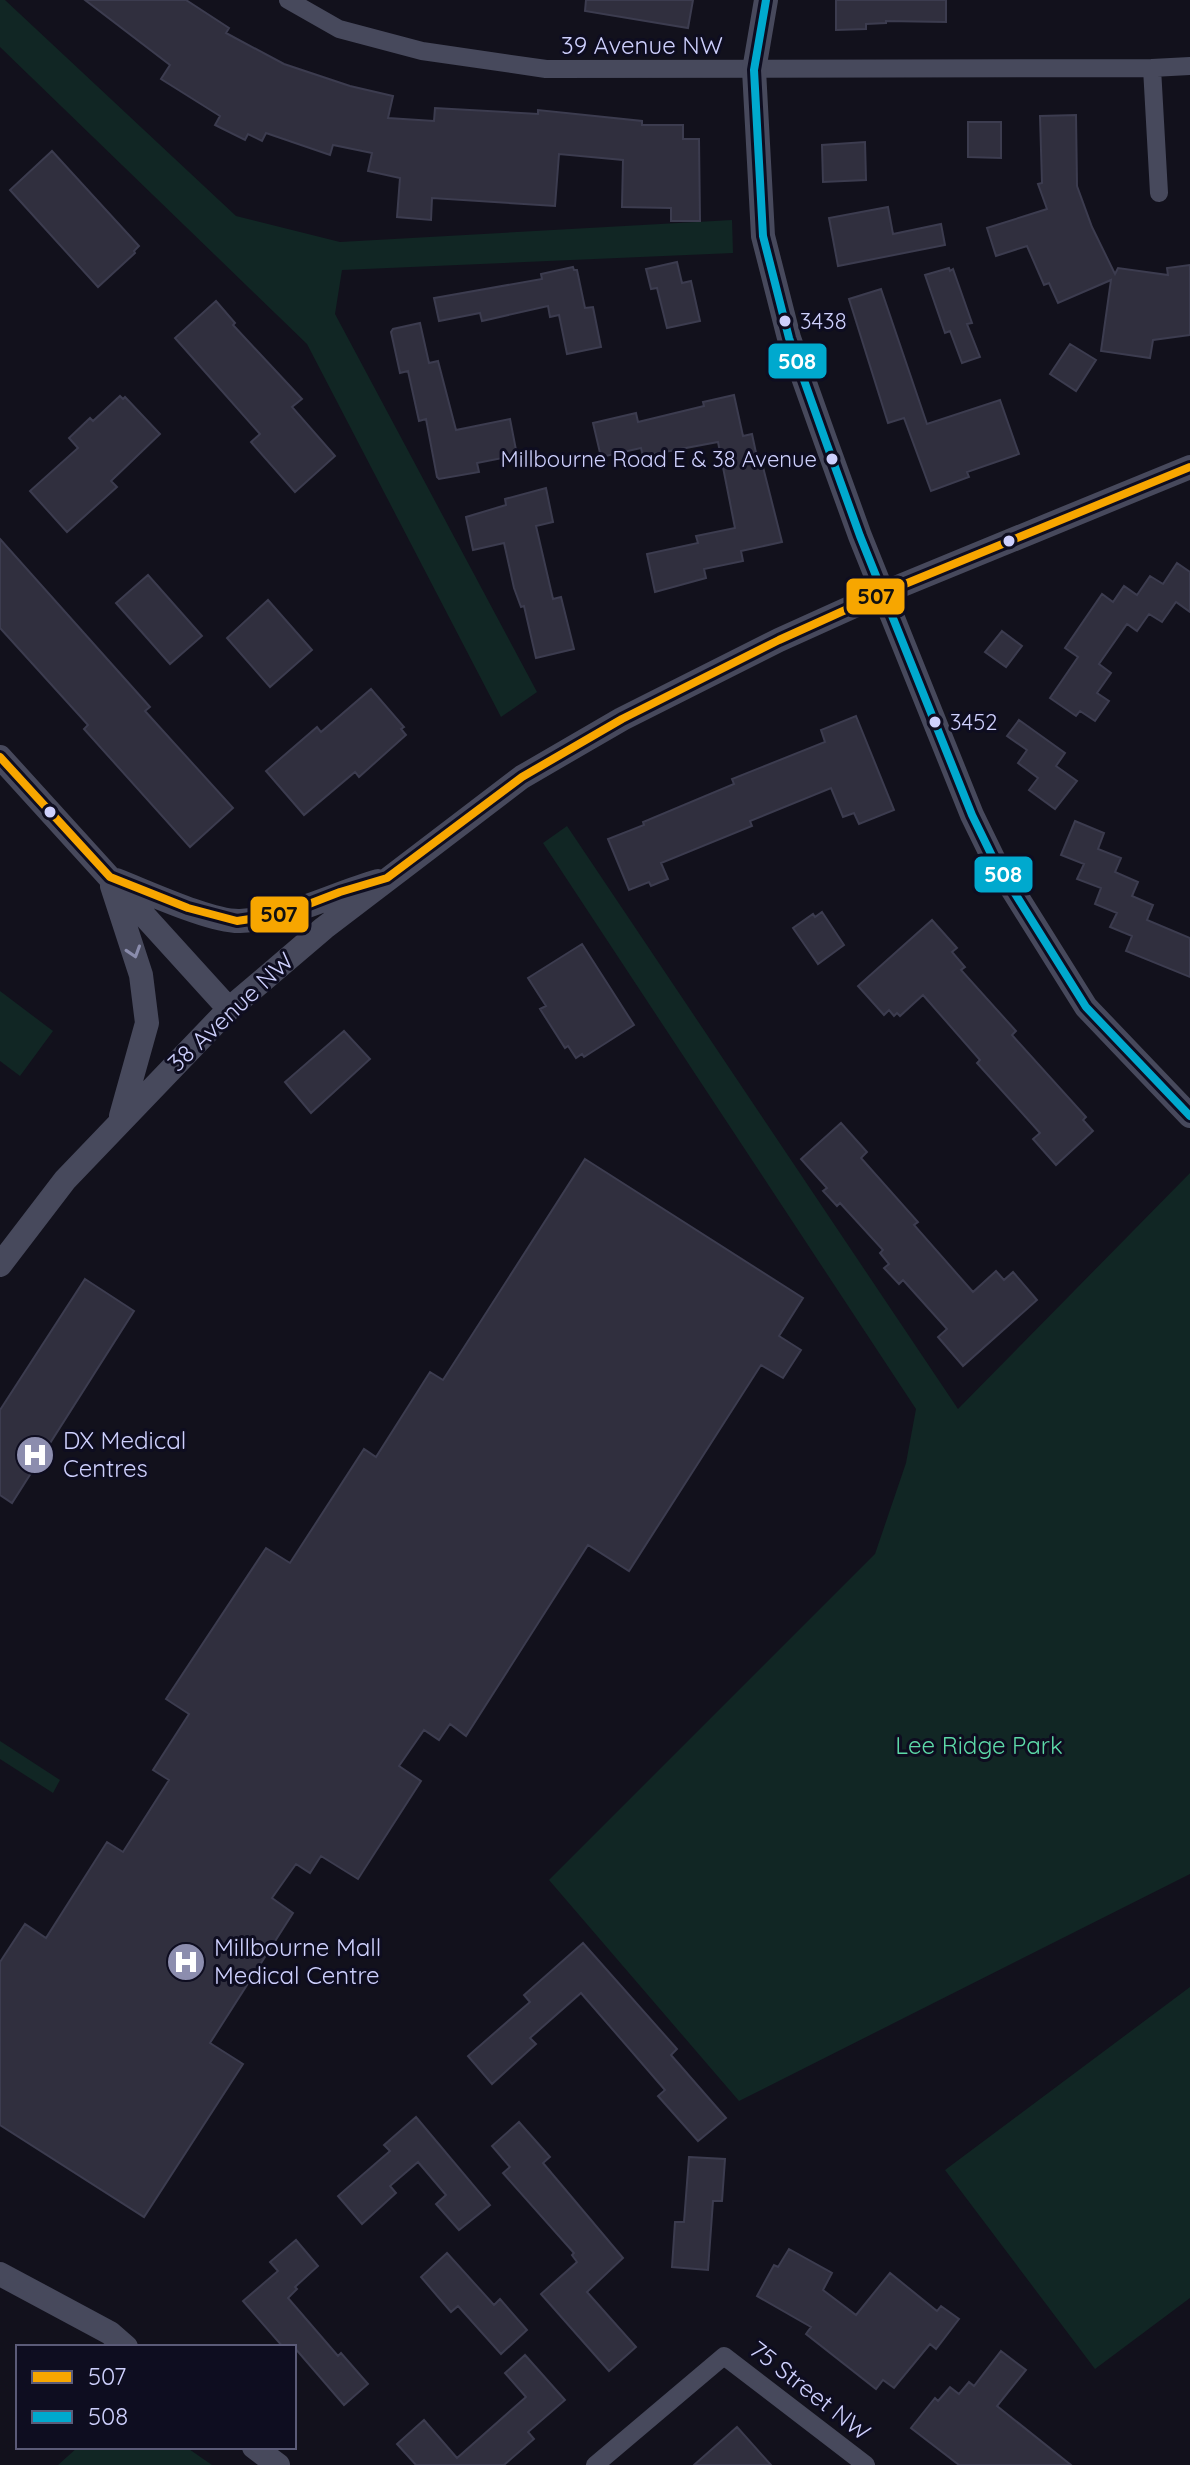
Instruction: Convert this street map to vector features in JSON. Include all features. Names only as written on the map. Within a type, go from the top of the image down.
[{"type":"street","name":"39 Avenue NW","points":[[288,0],[339,29],[422,51],[546,69],[1190,66]]},
{"type":"street","points":[[766,0],[754,70],[763,236],[789,338],[883,593],[972,815],[994,860],[1086,1007],[1190,1116]]},
{"type":"street","points":[[1152,68],[1159,193]]},
{"type":"street","name":"38 Avenue NW","points":[[0,1265],[65,1180],[229,1009],[387,878],[522,777],[622,719],[779,640],[883,593],[1190,467]]},
{"type":"street","points":[[0,757],[229,1009]]},
{"type":"street","points":[[110,877],[188,908],[237,921],[283,914],[387,878]]},
{"type":"street","points":[[110,877],[141,975],[147,1023],[120,1123]]},
{"type":"street","points":[[0,2274],[110,2333],[124,2345]]},
{"type":"street","name":"75 Street NW","points":[[595,2465],[724,2356],[866,2465]]},
{"type":"street","points":[[257,2449],[278,2465]]},
{"type":"green space","points":[[0,0],[5,0],[236,216],[340,242],[732,220],[733,253],[342,270],[335,314],[537,692],[501,717],[307,344],[0,47]]},
{"type":"green space","name":"Lee Ridge Park","points":[[567,826],[958,1409],[1190,1173],[1190,1874],[739,2101],[549,1880],[875,1554],[906,1463],[916,1409],[543,843]]},
{"type":"green space","points":[[0,991],[53,1031],[20,1076],[0,1061]]},
{"type":"green space","points":[[0,1741],[60,1780],[53,1793],[0,1759]]},
{"type":"green space","points":[[1190,1987],[1190,2298],[1095,2369],[945,2170]]},
{"type":"green space","points":[[76,2449],[189,2449],[212,2465],[58,2465]]},
{"type":"building","points":[[85,0],[186,0],[229,28],[226,33],[284,64],[350,86],[393,96],[388,118],[434,121],[435,108],[538,114],[538,110],[642,121],[642,125],[683,125],[683,139],[699,139],[700,221],[671,221],[671,208],[622,207],[623,160],[559,154],[555,206],[432,198],[431,220],[397,217],[400,178],[368,171],[372,153],[333,145],[330,155],[266,133],[262,141],[248,134],[245,140],[215,125],[220,116],[161,79],[170,65]]},
{"type":"building","points":[[586,0],[693,0],[688,28],[585,11]]},
{"type":"building","points":[[836,0],[946,0],[946,22],[886,21],[866,24],[866,29],[836,30]]},
{"type":"building","points":[[1076,115],[1077,186],[1092,227],[1115,274],[1118,268],[1168,275],[1167,268],[1190,265],[1190,335],[1153,340],[1150,358],[1101,351],[1111,280],[1058,303],[1049,283],[1044,285],[1027,246],[996,256],[987,228],[1047,209],[1038,184],[1042,183],[1040,116]]},
{"type":"building","points":[[968,122],[1001,122],[1001,158],[968,157]]},
{"type":"building","points":[[865,142],[866,180],[823,182],[822,145]]},
{"type":"building","points":[[52,151],[139,246],[98,287],[10,190]]},
{"type":"building","points":[[888,207],[893,234],[941,224],[945,245],[838,266],[829,218]]},
{"type":"building","points":[[677,262],[682,283],[691,281],[700,321],[667,328],[657,288],[651,289],[646,269]]},
{"type":"building","points":[[573,267],[577,270],[585,308],[593,307],[601,347],[567,354],[559,315],[550,317],[548,306],[482,321],[480,313],[439,321],[434,298],[542,279],[541,274]]},
{"type":"building","points":[[949,268],[950,271],[953,269],[972,323],[967,324],[980,357],[962,363],[950,331],[945,333],[925,275]]},
{"type":"building","points":[[881,289],[927,424],[1000,400],[1019,454],[967,472],[969,477],[931,491],[904,418],[888,423],[849,299]]},
{"type":"building","points":[[216,301],[235,323],[233,325],[302,399],[292,407],[335,456],[295,492],[251,442],[260,434],[175,338]]},
{"type":"building","points":[[420,323],[429,363],[438,361],[456,430],[510,419],[517,455],[477,463],[479,472],[437,477],[426,419],[419,421],[408,371],[400,373],[391,332]]},
{"type":"building","points":[[1070,344],[1096,360],[1076,391],[1050,374]]},
{"type":"building","points":[[734,395],[743,436],[752,434],[759,467],[763,467],[782,542],[741,551],[743,561],[704,569],[706,578],[655,592],[647,554],[698,543],[696,536],[735,528],[718,442],[643,456],[641,448],[601,457],[593,423],[636,413],[638,422],[704,406],[703,402]]},
{"type":"building","points":[[120,396],[125,397],[160,434],[111,481],[117,487],[67,532],[30,491],[78,448],[69,438]]},
{"type":"building","points":[[546,488],[553,522],[536,526],[553,599],[561,597],[574,649],[536,658],[524,606],[521,607],[514,588],[504,543],[473,550],[466,517],[506,505],[505,499]]},
{"type":"building","points":[[0,539],[150,707],[145,711],[233,808],[190,847],[84,729],[88,725],[0,628]]},
{"type":"building","points":[[1177,563],[1190,572],[1190,612],[1176,602],[1162,622],[1149,614],[1137,631],[1127,624],[1099,664],[1111,673],[1097,693],[1109,701],[1095,721],[1080,711],[1076,716],[1050,698],[1078,657],[1065,648],[1102,594],[1113,602],[1124,586],[1137,595],[1150,576],[1163,584]]},
{"type":"building","points":[[148,575],[202,636],[170,664],[116,603]]},
{"type":"building","points":[[268,600],[312,650],[270,687],[227,638]]},
{"type":"building","points":[[1002,631],[1022,646],[1006,667],[985,652]]},
{"type":"building","points":[[371,689],[404,727],[401,729],[406,735],[359,777],[355,772],[304,815],[266,771],[317,727],[321,732]]},
{"type":"building","points":[[856,716],[894,810],[859,824],[854,813],[843,817],[831,788],[750,821],[752,826],[661,863],[668,879],[629,890],[608,839],[734,784],[732,779],[825,742],[821,730]]},
{"type":"building","points":[[1019,720],[1065,753],[1056,766],[1077,781],[1055,809],[1029,790],[1038,778],[1018,763],[1027,750],[1007,736]]},
{"type":"building","points":[[1075,821],[1104,833],[1098,849],[1121,858],[1115,872],[1138,882],[1132,896],[1153,905],[1147,920],[1190,938],[1190,977],[1126,951],[1132,936],[1110,927],[1117,913],[1095,904],[1101,888],[1077,879],[1084,864],[1061,855]]},
{"type":"building","points":[[822,912],[844,945],[818,964],[793,928],[813,914],[815,917]]},
{"type":"building","points":[[932,920],[957,948],[952,952],[965,967],[961,970],[1016,1031],[1012,1035],[1086,1117],[1083,1120],[1093,1131],[1056,1165],[1033,1139],[1040,1133],[977,1063],[980,1060],[923,995],[900,1016],[897,1013],[894,1016],[889,1010],[884,1015],[858,986]]},
{"type":"building","points":[[582,944],[634,1025],[584,1057],[582,1054],[576,1058],[568,1046],[565,1048],[540,1009],[546,1006],[528,978]]},
{"type":"building","points":[[344,1031],[370,1059],[311,1113],[285,1082]]},
{"type":"building","points":[[841,1123],[867,1152],[861,1158],[918,1222],[914,1225],[973,1292],[996,1271],[1004,1280],[1013,1272],[1037,1300],[963,1366],[938,1337],[947,1329],[903,1280],[899,1284],[884,1268],[889,1264],[880,1253],[883,1250],[840,1203],[837,1206],[823,1191],[827,1188],[801,1159]]},
{"type":"building","points":[[585,1159],[803,1298],[779,1336],[801,1350],[783,1378],[761,1365],[629,1571],[588,1545],[466,1736],[450,1724],[439,1740],[424,1730],[399,1766],[421,1781],[358,1879],[321,1856],[310,1873],[296,1864],[272,1898],[293,1913],[210,2043],[243,2064],[144,2217],[0,2125],[0,1962],[25,1924],[46,1938],[107,1842],[123,1852],[169,1780],[153,1770],[189,1714],[166,1699],[266,1548],[290,1563],[364,1449],[376,1457],[430,1372],[443,1380]]},
{"type":"building","points":[[85,1279],[134,1311],[12,1503],[0,1495],[0,1410]]},
{"type":"building","points":[[583,1943],[677,2049],[671,2055],[726,2118],[698,2141],[658,2096],[665,2090],[581,1993],[530,2038],[536,2044],[492,2084],[468,2056],[530,2002],[524,1995]]},
{"type":"building","points":[[416,2117],[490,2205],[459,2230],[436,2204],[446,2195],[418,2162],[390,2186],[396,2193],[362,2224],[338,2196],[390,2151],[384,2145]]},
{"type":"building","points":[[519,2122],[550,2157],[543,2163],[623,2258],[587,2292],[636,2347],[609,2371],[541,2294],[577,2262],[572,2255],[574,2253],[503,2173],[510,2167],[492,2146]]},
{"type":"building","points":[[689,2157],[725,2159],[722,2201],[713,2201],[708,2270],[672,2267],[675,2222],[684,2222]]},
{"type":"building","points":[[296,2240],[318,2266],[295,2287],[297,2289],[288,2298],[338,2356],[341,2353],[368,2384],[344,2405],[296,2349],[296,2345],[281,2345],[243,2301],[278,2271],[270,2262]]},
{"type":"building","points":[[789,2249],[832,2273],[823,2290],[856,2315],[890,2273],[937,2311],[941,2306],[959,2319],[936,2349],[930,2344],[894,2388],[883,2380],[876,2389],[806,2334],[811,2327],[757,2296],[774,2265],[778,2267]]},
{"type":"building","points":[[447,2253],[494,2305],[500,2299],[527,2330],[501,2354],[458,2306],[451,2312],[421,2277]]},
{"type":"building","points":[[1001,2351],[1026,2370],[997,2406],[1071,2465],[959,2465],[911,2428],[935,2398],[938,2401],[950,2387],[959,2394],[969,2382],[974,2386]]},
{"type":"building","points":[[525,2355],[565,2400],[528,2432],[534,2439],[504,2465],[416,2465],[397,2444],[424,2420],[457,2458],[526,2397],[505,2373]]},
{"type":"building","points":[[737,2427],[771,2465],[694,2465]]},
{"type":"transit line","name":"508","points":[[766,0],[754,70],[763,236],[789,338],[860,536],[972,815],[994,860],[1086,1007],[1190,1116]]},
{"type":"transit line","name":"507","points":[[0,757],[110,877],[188,908],[237,921],[283,914],[387,878],[522,777],[622,719],[779,640],[883,593],[1190,467]]},
{"type":"place","name":"3438","points":[[785,321]]},
{"type":"place","name":"Millbourne Road E & 38 Avenue","points":[[832,459]]},
{"type":"place","name":"3452","points":[[935,722]]},
{"type":"place","name":"DX Medical Centres","points":[[35,1455]]},
{"type":"place","name":"Millbourne Mall Medical Centre","points":[[186,1962]]}]
